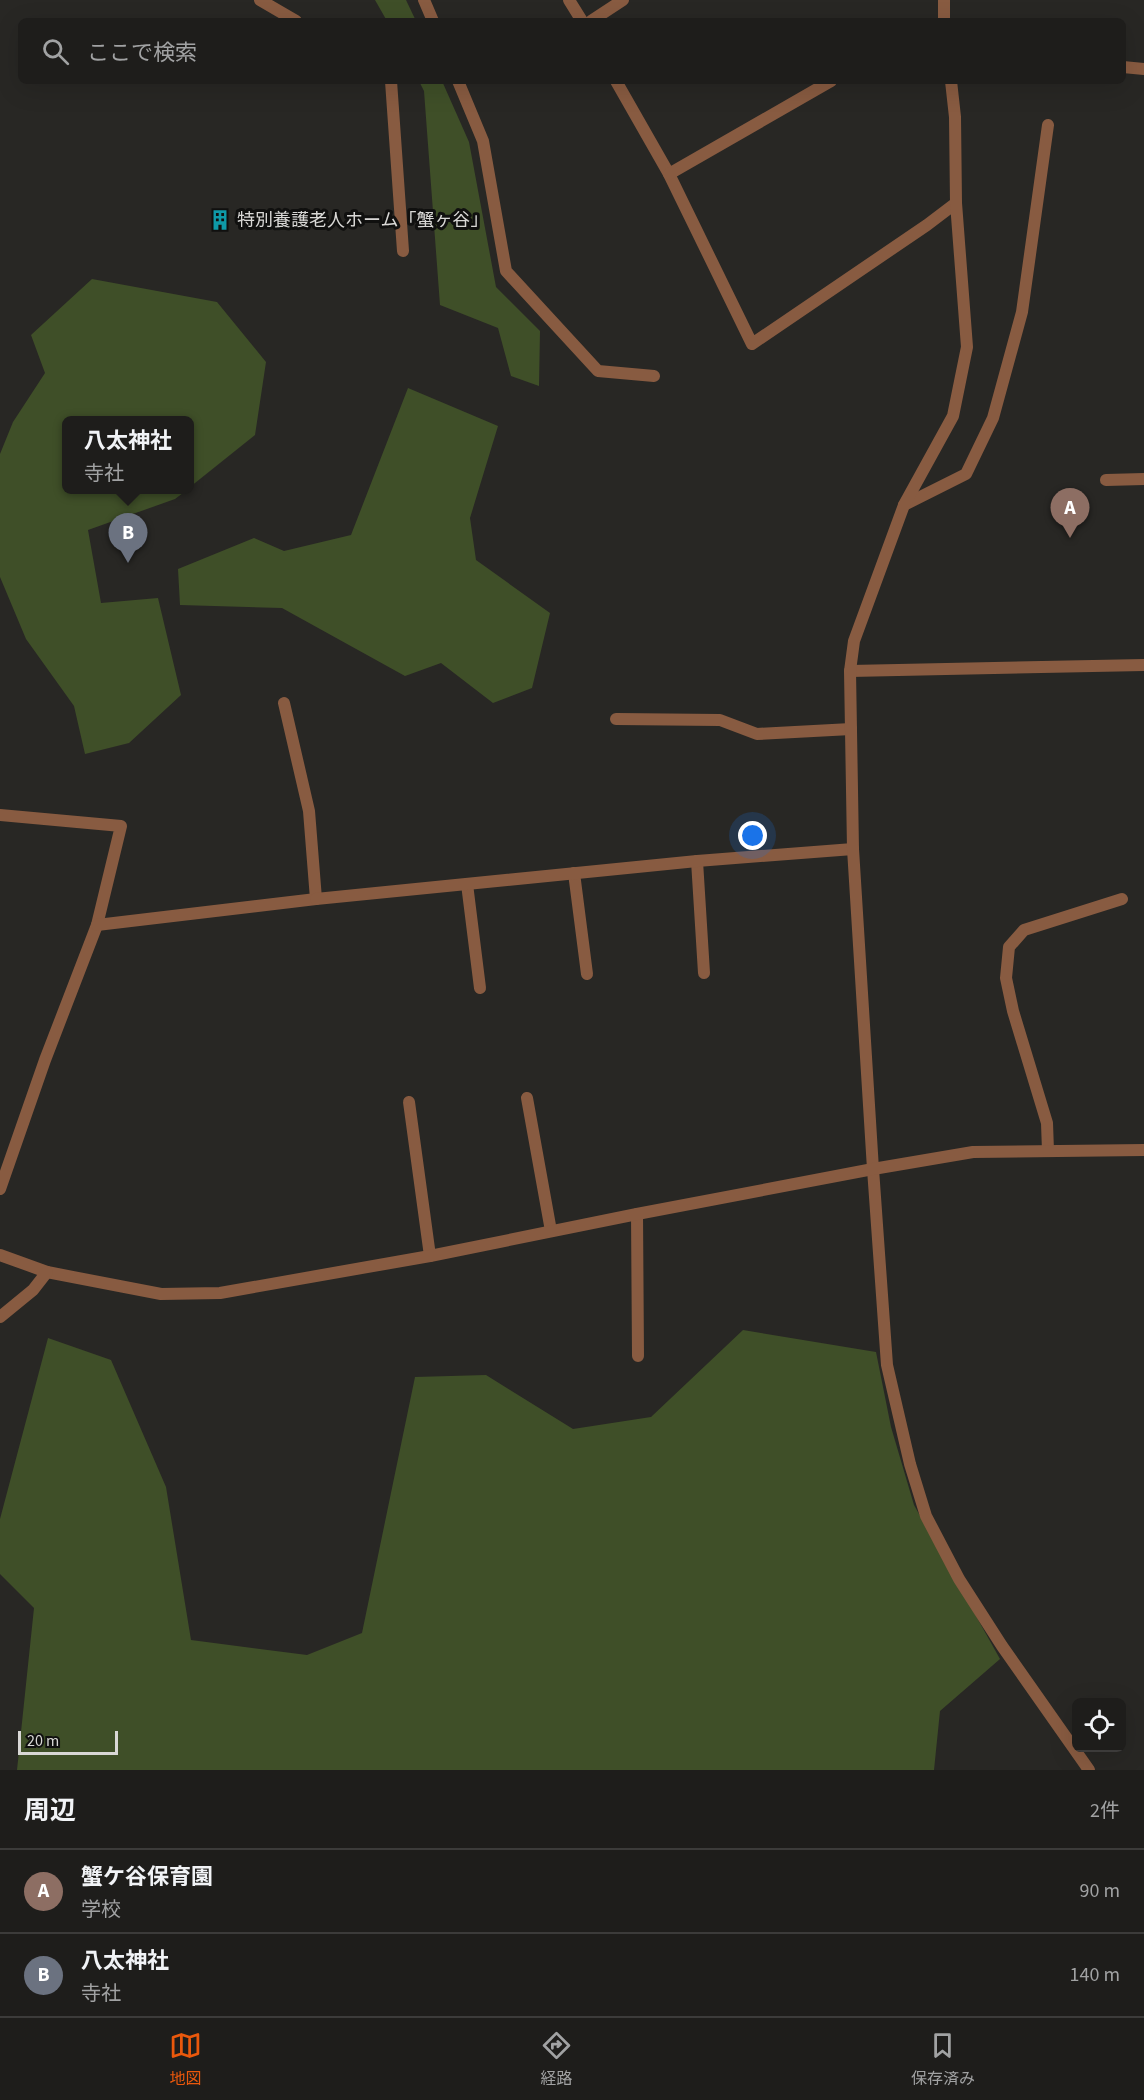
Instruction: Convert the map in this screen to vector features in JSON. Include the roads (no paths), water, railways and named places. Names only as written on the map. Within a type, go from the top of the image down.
[{"type":"street","points":[[260,0],[291,18]]},
{"type":"street","points":[[424,0],[431,18]]},
{"type":"street","points":[[569,0],[580,18]]},
{"type":"street","points":[[596,18],[623,0]]},
{"type":"street","points":[[941,18],[944,0]]},
{"type":"street","points":[[1126,67],[1144,69]]},
{"type":"street","points":[[391,84],[403,251]]},
{"type":"street","points":[[459,84],[483,141],[506,271],[598,371],[654,376]]},
{"type":"street","points":[[618,84],[669,174],[752,344],[956,203]]},
{"type":"street","points":[[669,174],[826,84]]},
{"type":"street","points":[[951,84],[955,117],[956,203],[966,347],[953,416],[904,505],[854,641],[850,671],[853,849],[887,1365],[910,1464],[926,1516],[959,1579],[1002,1646],[1089,1770]]},
{"type":"street","points":[[904,505],[966,474],[993,417],[1022,312],[1048,125]]},
{"type":"street","points":[[1106,480],[1144,479]]},
{"type":"street","points":[[850,671],[1144,665]]},
{"type":"street","points":[[284,703],[309,812],[316,898]]},
{"type":"street","points":[[616,719],[720,720],[757,734],[850,729]]},
{"type":"street","points":[[0,815],[121,826],[97,925],[45,1060],[0,1189]]},
{"type":"street","points":[[97,925],[316,898],[697,861],[853,849]]},
{"type":"street","points":[[697,861],[704,973]]},
{"type":"street","points":[[574,873],[586,974]]},
{"type":"street","points":[[467,884],[480,988]]},
{"type":"street","points":[[1048,1151],[1047,1123],[1013,1011],[1006,978],[1009,947],[1024,930],[1122,899]]},
{"type":"street","points":[[527,1098],[551,1231]]},
{"type":"street","points":[[409,1102],[429,1256]]},
{"type":"street","points":[[0,1256],[47,1272],[161,1294],[220,1293],[429,1256],[637,1214],[973,1152],[1144,1150]]},
{"type":"street","points":[[637,1214],[638,1356]]},
{"type":"street","points":[[0,1317],[33,1290],[47,1272]]},
{"type":"place","name":"特別養護老人ホーム「蟹ヶ谷」","points":[[220,220]]},
{"type":"place","name":"蟹ケ谷保育園","points":[[1070,538]]},
{"type":"place","name":"八太神社","points":[[128,563]]}]
